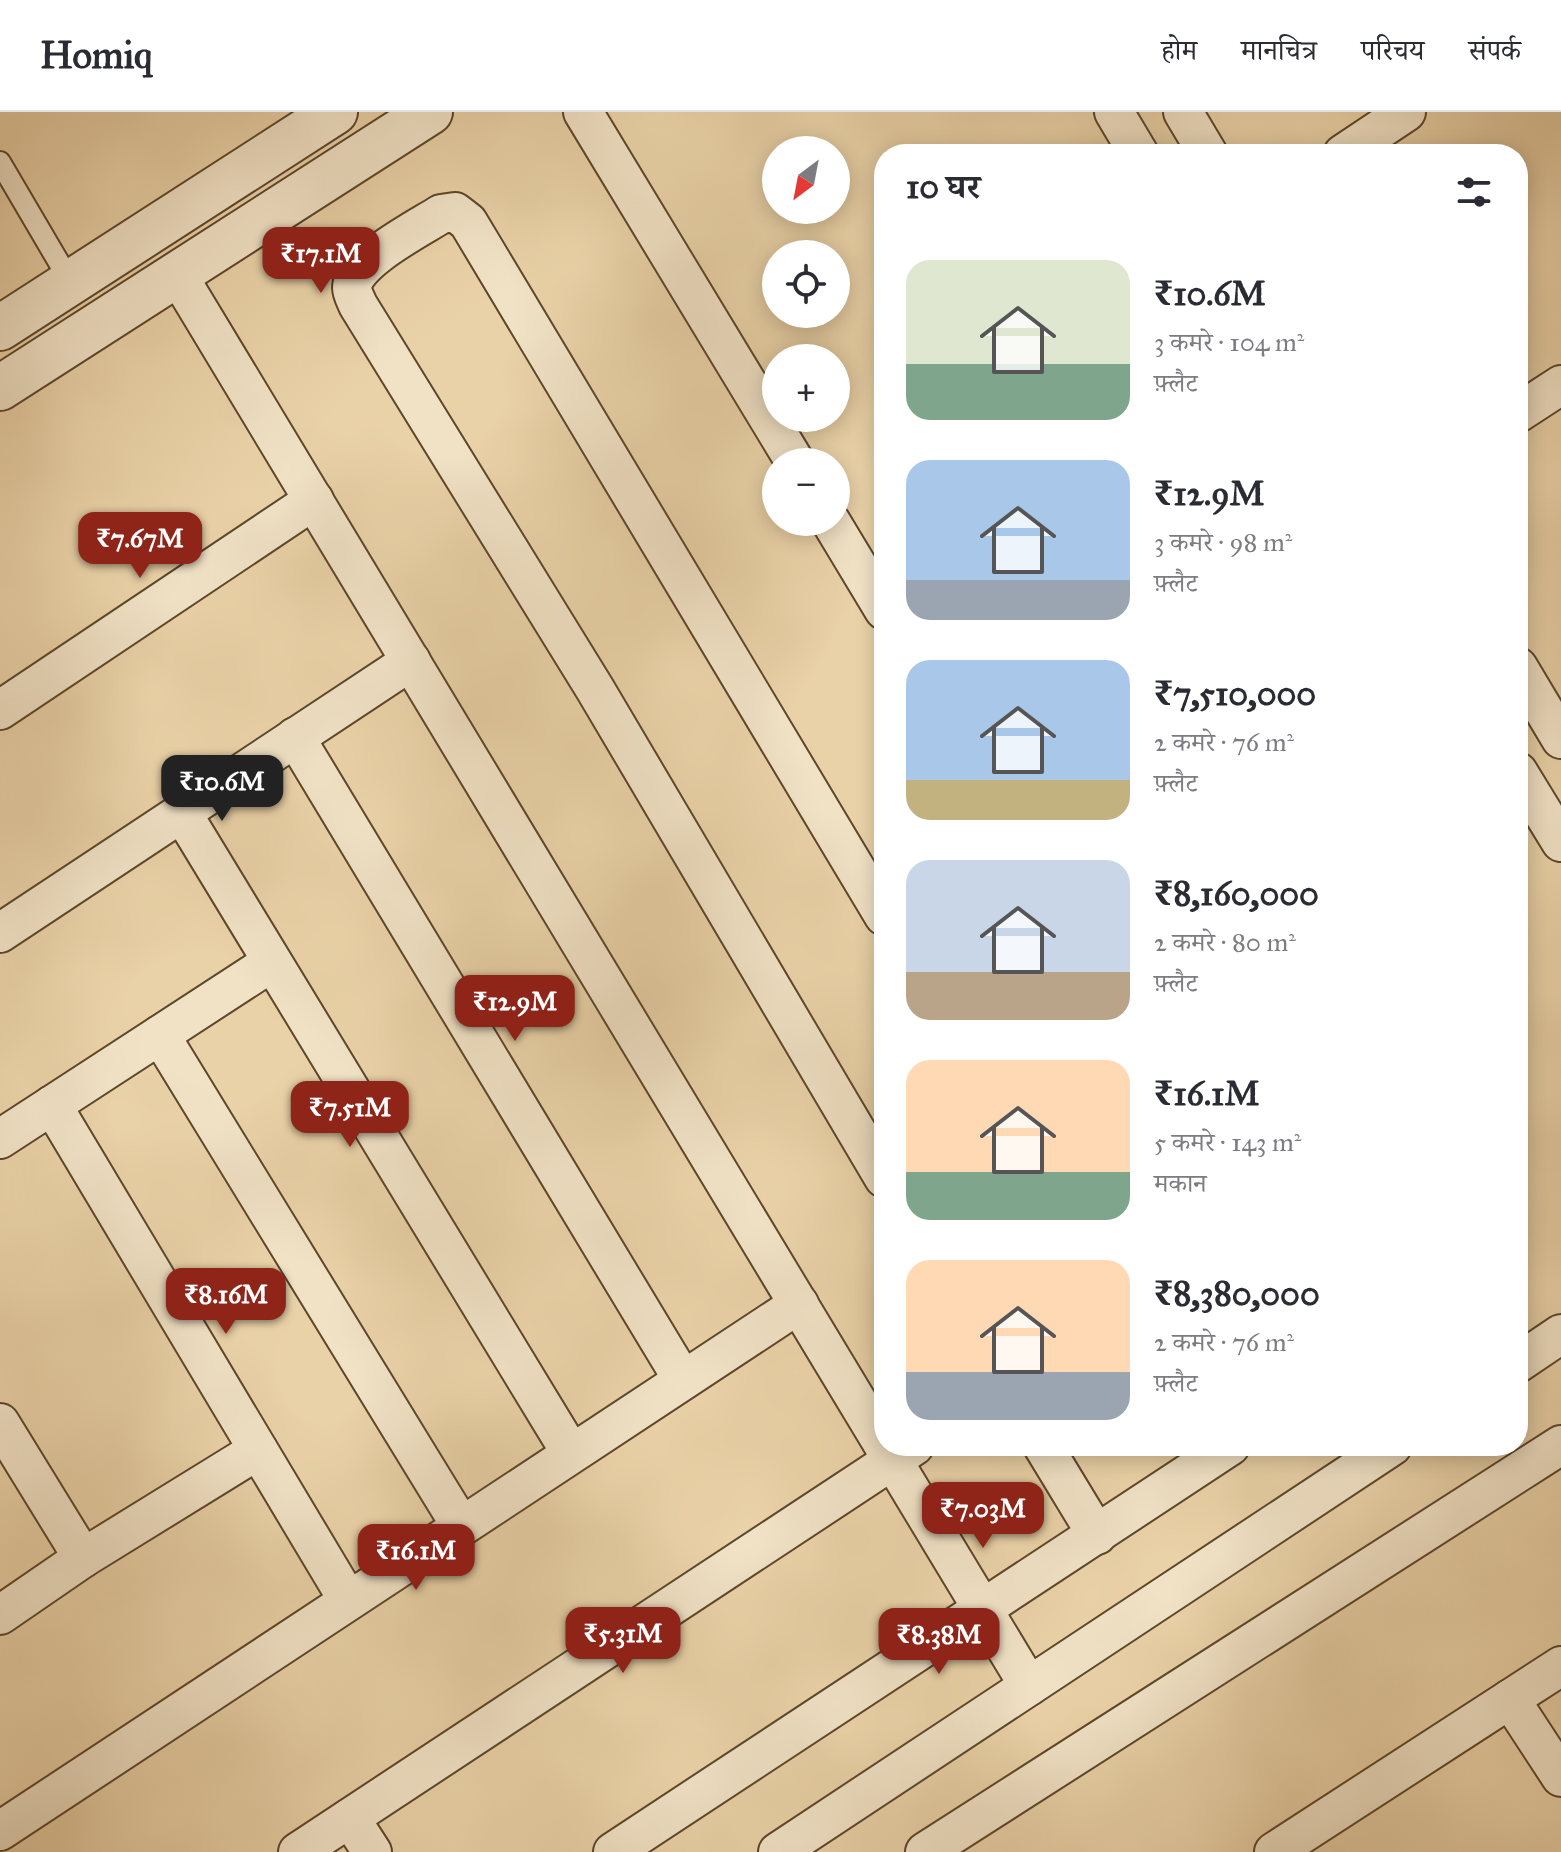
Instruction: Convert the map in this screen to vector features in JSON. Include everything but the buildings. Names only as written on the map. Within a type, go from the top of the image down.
[{"type":"street","points":[[0,328],[335,112]]},
{"type":"street","points":[[0,388],[430,112]]},
{"type":"street","points":[[583,112],[787,448]]},
{"type":"street","points":[[1114,112],[1133,144]]},
{"type":"street","points":[[1183,112],[1202,144]]},
{"type":"street","points":[[1358,144],[1406,112]]},
{"type":"street","points":[[874,899],[468,222],[455,212],[441,214],[365,263],[354,277],[351,289],[358,305],[595,689],[874,1161]]},
{"type":"street","points":[[177,274],[799,1304],[874,1418]]},
{"type":"street","points":[[1528,406],[1561,385]]},
{"type":"street","points":[[0,710],[314,500]]},
{"type":"street","points":[[839,536],[874,593]]},
{"type":"street","points":[[0,933],[411,661]]},
{"type":"street","points":[[1528,684],[1561,739]]},
{"type":"street","points":[[295,737],[683,1380]]},
{"type":"street","points":[[1528,788],[1561,842]]},
{"type":"street","points":[[182,813],[571,1453]]},
{"type":"street","points":[[0,1139],[272,962]]},
{"type":"street","points":[[160,1035],[461,1526]]},
{"type":"street","points":[[52,1105],[348,1600]]},
{"type":"street","points":[[0,1831],[799,1304]]},
{"type":"street","points":[[1528,1356],[1561,1334]]},
{"type":"street","points":[[0,1423],[83,1558]]},
{"type":"street","points":[[925,1852],[1560,1449]]},
{"type":"street","points":[[0,1615],[83,1558],[258,1450]]},
{"type":"street","points":[[298,1852],[884,1456]]},
{"type":"street","points":[[898,1456],[1029,1686]]},
{"type":"street","points":[[1049,1456],[1097,1535]]},
{"type":"street","points":[[613,1852],[1097,1535],[1206,1456]]},
{"type":"street","points":[[778,1852],[1377,1456]]},
{"type":"street","points":[[1274,1852],[1561,1666]]},
{"type":"street","points":[[1510,1699],[1561,1777]]},
{"type":"street","points":[[350,1818],[372,1852]]},
{"type":"lane","points":[[0,162],[71,283]]}]
